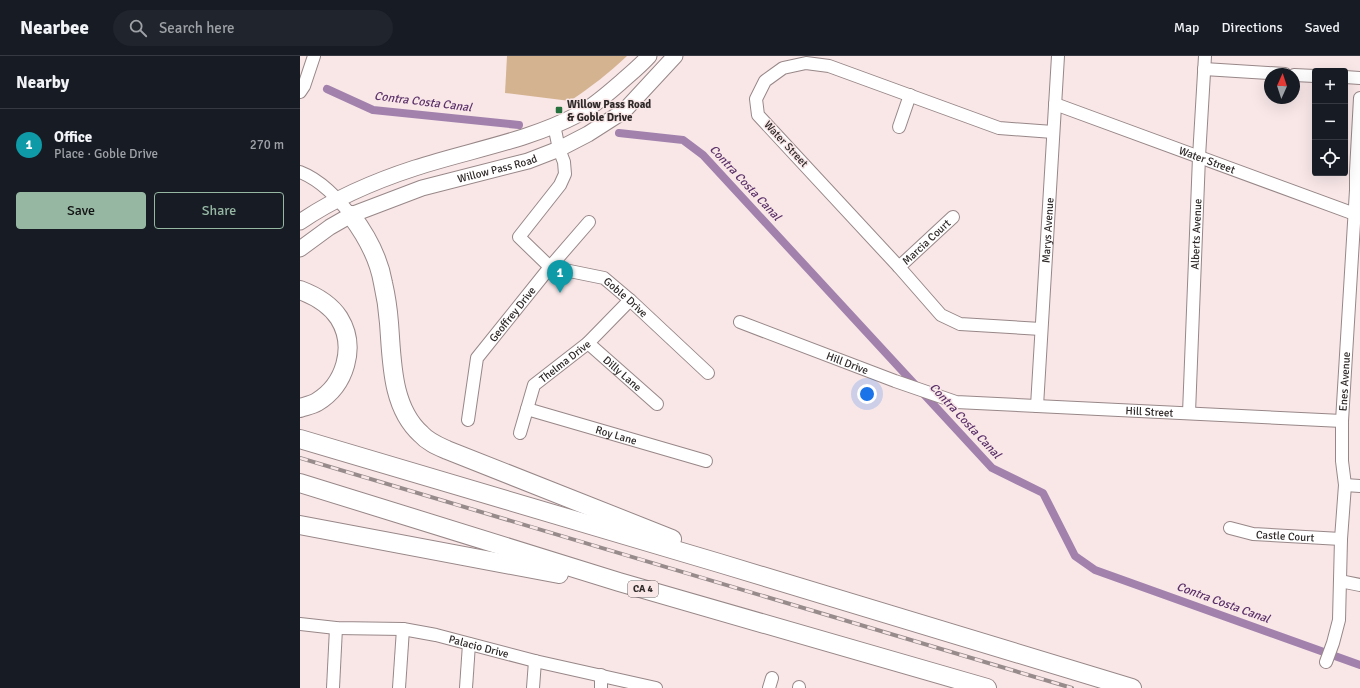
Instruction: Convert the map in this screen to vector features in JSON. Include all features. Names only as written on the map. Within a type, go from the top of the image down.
[{"type":"highway","points":[[351,215],[362,230],[376,259],[383,282],[397,393],[408,419],[420,434],[433,444],[670,538],[719,563]]},
{"type":"highway","points":[[300,290],[316,296],[329,306],[339,318],[346,332],[348,347],[346,364],[340,379],[330,392],[316,402],[300,408]]},
{"type":"highway","points":[[300,439],[719,563],[1132,688]]},
{"type":"highway","name":"CA 4","points":[[301,484],[619,582],[987,688]]},
{"type":"highway","points":[[300,525],[585,580],[619,582]]},
{"type":"main road","name":"Willow Pass Road","points":[[300,222],[314,212],[374,183],[416,168],[518,139],[579,114],[649,56]]},
{"type":"main road","name":"Willow Pass Road","points":[[300,249],[330,227],[351,215],[422,188],[528,161],[559,149],[588,134],[624,111],[675,56]]},
{"type":"street","points":[[300,92],[304,86],[314,56]]},
{"type":"street","name":"Marys Avenue","points":[[1037,406],[1058,56]]},
{"type":"street","name":"Alberts Avenue","points":[[1189,413],[1199,157],[1205,56]]},
{"type":"street","name":"Water Street","points":[[1041,329],[960,324],[941,315],[900,267],[758,114],[756,98],[765,81],[783,68],[806,63],[829,66],[999,128],[1053,132]]},
{"type":"street","points":[[1204,69],[1264,73]]},
{"type":"street","points":[[1300,75],[1312,76]]},
{"type":"street","points":[[1348,77],[1360,78]]},
{"type":"street","points":[[899,127],[910,95]]},
{"type":"street","name":"Enes Avenue","points":[[1326,662],[1339,620],[1341,539],[1345,485],[1342,461],[1342,421],[1357,216],[1360,98]]},
{"type":"street","name":"Water Street","points":[[1055,104],[1357,216]]},
{"type":"street","points":[[550,267],[519,237],[560,185],[565,174],[564,162],[559,149],[554,125]]},
{"type":"street","points":[[300,172],[318,181],[351,215]]},
{"type":"street","name":"Marcia Court","points":[[900,267],[953,217]]},
{"type":"street","name":"Geoffrey Drive","points":[[468,420],[477,358],[550,267],[589,222]]},
{"type":"street","name":"Goble Drive","points":[[550,267],[604,278],[630,300],[708,373]]},
{"type":"street","name":"Thelma Drive","points":[[520,433],[534,385],[588,342],[630,300]]},
{"type":"street","name":"Hill Drive","points":[[740,322],[894,381],[956,402]]},
{"type":"street","name":"Dilly Lane","points":[[588,342],[657,404]]},
{"type":"street","name":"Hill Street","points":[[956,402],[1342,421]]},
{"type":"street","name":"Roy Lane","points":[[527,409],[706,461]]},
{"type":"street","points":[[1345,485],[1360,486]]},
{"type":"street","name":"Castle Court","points":[[1230,528],[1253,534],[1341,539]]},
{"type":"street","points":[[1340,580],[1360,585]]},
{"type":"street","name":"Palacio Drive","points":[[300,624],[336,628],[402,629],[436,635],[534,661],[656,688]]},
{"type":"street","points":[[333,688],[336,628]]},
{"type":"street","points":[[399,688],[402,629]]},
{"type":"street","points":[[466,688],[469,644]]},
{"type":"street","points":[[533,688],[534,661]]},
{"type":"street","points":[[601,675],[601,688]]},
{"type":"shaded area","points":[[507,56],[627,56],[600,80],[570,101],[505,93]]},
{"type":"waterway","name":"Contra Costa Canal","points":[[327,89],[373,110],[519,125]]},
{"type":"waterway","name":"Contra Costa Canal","points":[[619,133],[683,140],[703,155],[992,468],[1043,493],[1075,556],[1095,570],[1360,665]]},
{"type":"railway","points":[[300,458],[1072,688]]},
{"type":"place","name":"Willow Pass Road & Goble Drive","points":[[559,110]]},
{"type":"place","name":"Office","points":[[560,293]]}]
